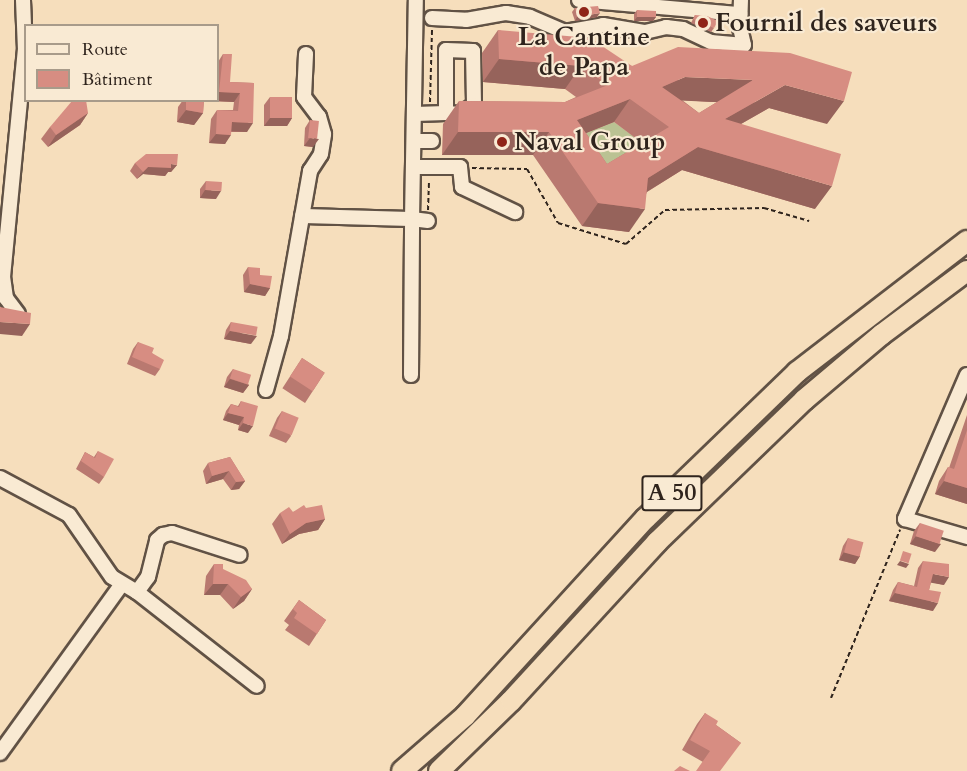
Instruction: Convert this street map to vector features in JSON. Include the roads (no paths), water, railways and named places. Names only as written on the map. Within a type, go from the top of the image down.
[{"type":"highway","name":"A 50","points":[[402,771],[465,716],[646,518],[797,372],[967,241]]},
{"type":"highway","name":"A 50","points":[[439,771],[511,700],[657,542],[804,400],[881,335],[967,271]]},
{"type":"street","points":[[23,0],[24,25]]},
{"type":"street","points":[[411,375],[416,0]]},
{"type":"street","points":[[432,18],[466,20],[506,13],[531,17],[565,32],[603,25],[645,32],[666,27],[683,29],[711,42],[744,45],[740,14],[579,0]]},
{"type":"street","points":[[415,114],[460,114],[474,105],[472,51],[446,50],[446,113]]},
{"type":"street","points":[[266,390],[281,336],[310,171],[321,154],[324,134],[319,117],[303,97],[306,54]]},
{"type":"street","points":[[18,314],[6,298],[3,277],[24,60]]},
{"type":"street","points":[[414,141],[432,141]]},
{"type":"street","points":[[414,168],[460,167],[462,187],[515,212]]},
{"type":"street","points":[[302,216],[428,221]]},
{"type":"street","points":[[967,375],[905,519],[967,537]]},
{"type":"street","points":[[0,478],[69,515],[112,577],[137,592],[256,686]]},
{"type":"street","points":[[137,592],[148,577],[157,540],[163,535],[172,533],[240,555]]},
{"type":"street","points":[[0,753],[122,584]]},
{"type":"place","name":"La Cantine de Papa","points":[[584,12]]},
{"type":"place","name":"Fournil des saveurs","points":[[703,23]]},
{"type":"place","name":"Naval Group","points":[[502,142]]}]
